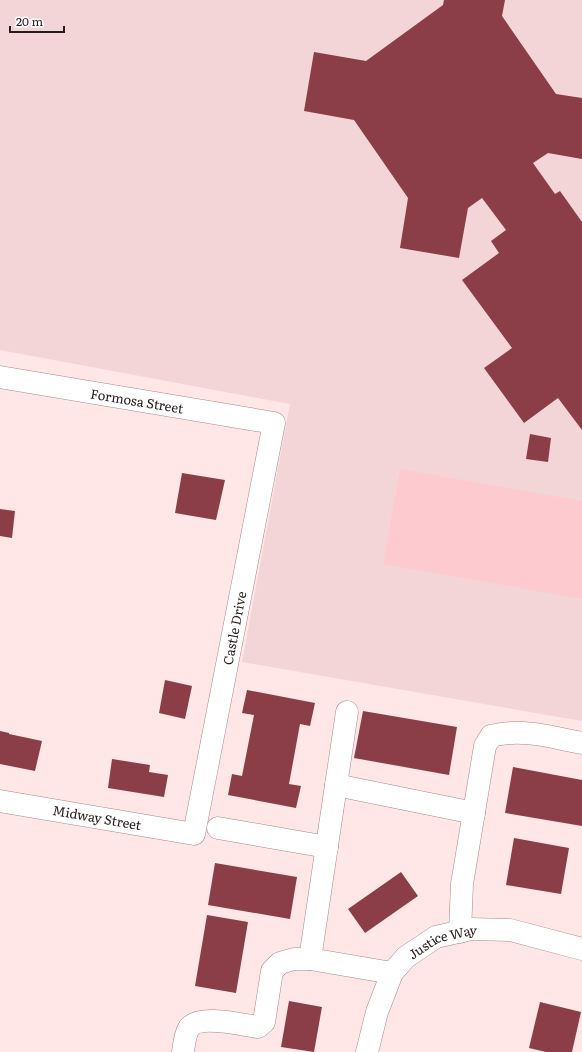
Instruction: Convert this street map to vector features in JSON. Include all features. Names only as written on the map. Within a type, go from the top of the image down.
[{"type":"street","name":"Formosa Street","points":[[0,377],[274,423]]},
{"type":"street","name":"Castle Drive","points":[[194,834],[274,423]]},
{"type":"street","points":[[310,959],[346,712]]},
{"type":"street","points":[[460,932],[462,884],[485,746],[491,736],[507,731],[524,732],[582,743]]},
{"type":"street","points":[[336,785],[474,813]]},
{"type":"street","name":"Midway Street","points":[[0,801],[194,834]]},
{"type":"street","points":[[218,828],[327,848]]},
{"type":"street","name":"Justice Way","points":[[367,1052],[377,1012],[392,973],[406,957],[436,937],[471,929],[510,930],[582,948]]},
{"type":"street","points":[[183,1052],[189,1028],[195,1023],[204,1020],[258,1026],[264,1022],[272,971],[280,963],[294,959],[310,959],[392,973]]},
{"type":"shaded area","points":[[0,0],[582,0],[582,721],[242,662],[290,404],[0,350]]},
{"type":"shaded area","points":[[400,469],[582,501],[582,599],[383,564]]},
{"type":"building","points":[[444,0],[505,0],[502,16],[556,94],[582,98],[582,159],[548,153],[533,163],[555,194],[560,191],[582,222],[582,430],[558,398],[524,423],[484,368],[512,348],[462,280],[499,253],[491,241],[506,230],[482,198],[468,208],[459,258],[400,248],[408,198],[354,120],[304,111],[314,52],[366,61],[443,5]]},
{"type":"building","points":[[530,434],[551,438],[548,462],[526,459]]},
{"type":"building","points":[[182,473],[225,480],[216,520],[175,513]]},
{"type":"building","points":[[0,509],[15,511],[12,538],[0,536]]},
{"type":"building","points":[[165,680],[192,686],[185,719],[159,713]]},
{"type":"building","points":[[247,690],[315,703],[310,726],[300,724],[289,784],[301,786],[296,808],[228,795],[232,774],[242,776],[254,715],[242,713]]},
{"type":"building","points":[[363,711],[457,727],[449,775],[354,758]]},
{"type":"building","points":[[0,731],[42,741],[35,771],[0,764]]},
{"type":"building","points":[[112,759],[150,765],[149,772],[168,775],[164,797],[108,788]]},
{"type":"building","points":[[513,767],[582,780],[582,826],[505,813]]},
{"type":"building","points":[[514,838],[569,848],[561,894],[506,885]]},
{"type":"building","points":[[215,863],[297,877],[290,919],[208,905]]},
{"type":"building","points":[[401,872],[418,896],[365,933],[348,909]]},
{"type":"building","points":[[207,915],[248,922],[236,993],[195,986]]},
{"type":"building","points":[[289,1001],[322,1007],[314,1052],[281,1047]]},
{"type":"building","points":[[540,1002],[581,1012],[572,1052],[546,1052],[529,1048]]}]
